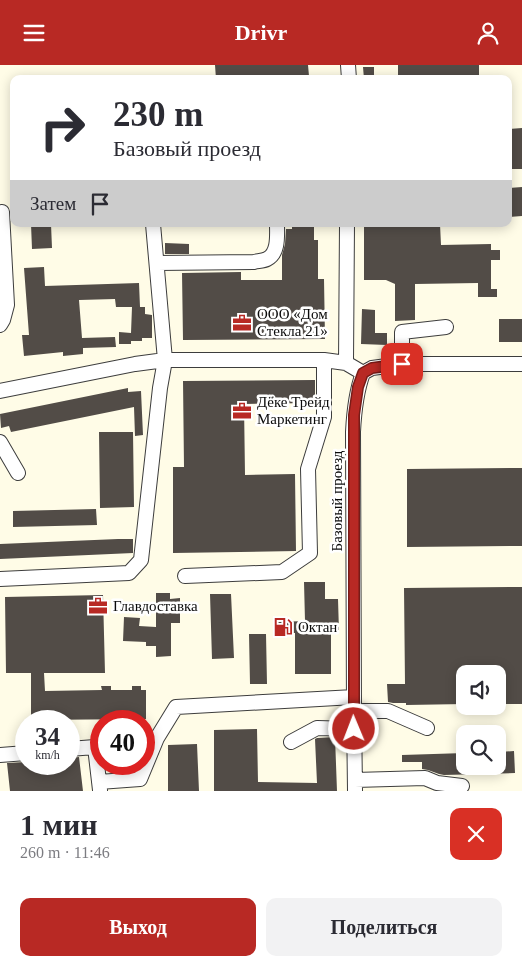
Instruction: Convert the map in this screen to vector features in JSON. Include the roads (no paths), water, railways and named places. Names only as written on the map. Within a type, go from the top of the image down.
[{"type":"street","points":[[0,325],[6,305],[2,212]]},
{"type":"street","points":[[0,579],[129,573],[141,560],[160,387],[165,360],[153,227]]},
{"type":"street","points":[[157,263],[254,262],[267,259],[273,254],[277,243],[277,227]]},
{"type":"street","points":[[346,363],[348,227]]},
{"type":"street","points":[[402,364],[402,332],[446,327]]},
{"type":"street","points":[[0,391],[135,364],[165,360],[324,360],[346,363],[363,373],[372,368],[402,364],[522,364]]},
{"type":"street","points":[[185,576],[282,572],[310,553],[308,469],[324,417],[324,360]]},
{"type":"street","name":"Базовый проезд","points":[[355,785],[353,433],[358,387],[363,373]]},
{"type":"street","points":[[0,442],[18,473]]},
{"type":"street","points":[[80,748],[95,747],[99,786],[140,779],[157,738],[176,707],[354,704],[388,711],[427,728]]},
{"type":"street","points":[[291,742],[317,728],[354,729]]},
{"type":"street","points":[[0,755],[15,754]]},
{"type":"street","points":[[355,785],[425,778],[437,783],[462,786]]},
{"type":"place","name":"ООО «Дом Стекла 21»","points":[[242,323]]},
{"type":"place","name":"Дёке Трейд Маркетинг","points":[[242,411]]},
{"type":"place","name":"Главдоставка","points":[[98,606]]},
{"type":"place","name":"Октан","points":[[283,627]]}]
